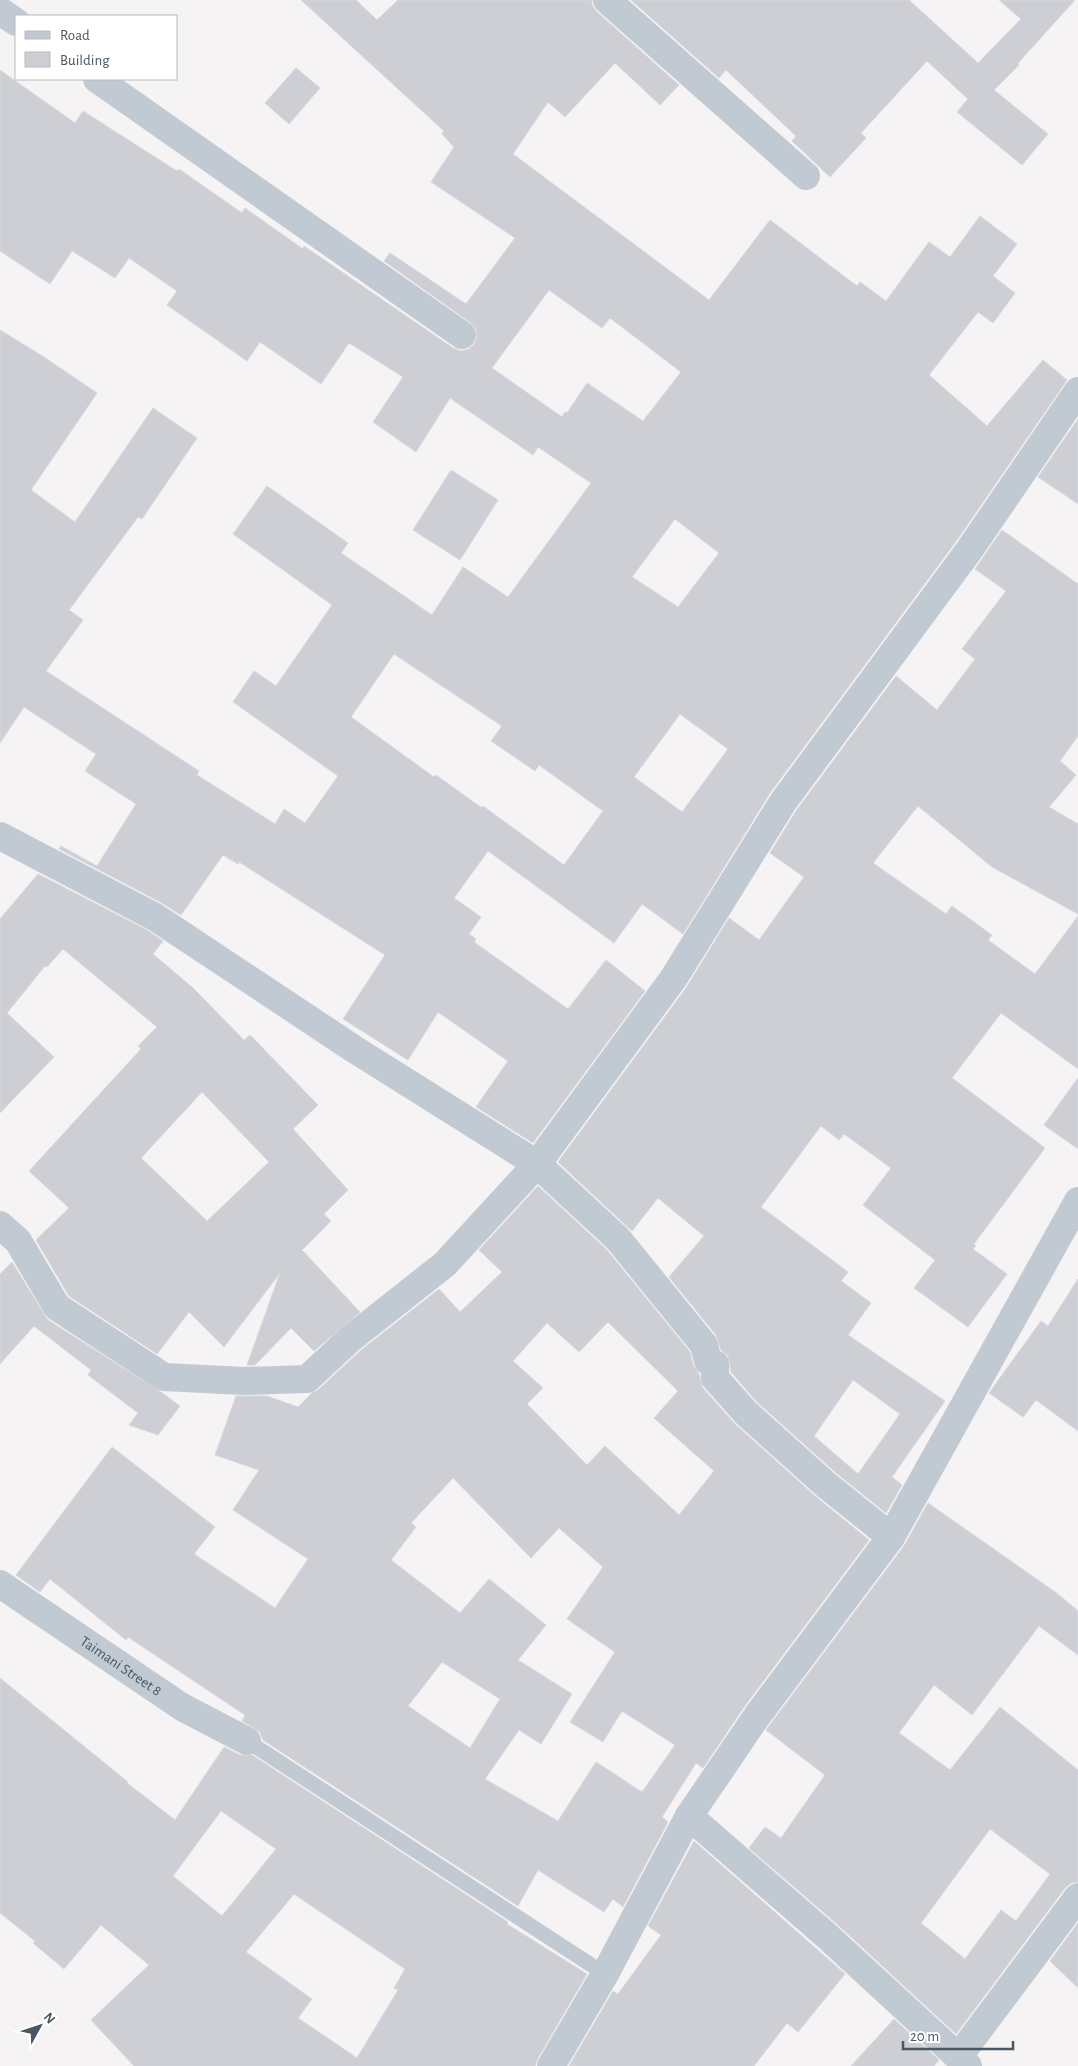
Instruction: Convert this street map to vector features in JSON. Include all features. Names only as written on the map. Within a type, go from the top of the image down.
[{"type":"street","points":[[607,0],[806,176]]},
{"type":"street","points":[[0,11],[15,21]]},
{"type":"street","points":[[98,80],[462,335]]},
{"type":"street","points":[[0,1225],[18,1241],[57,1307],[164,1377],[244,1381],[307,1379],[350,1339],[445,1264],[537,1164],[673,979],[783,802],[970,549],[1078,391]]},
{"type":"street","points":[[0,836],[154,917],[354,1049],[537,1164],[618,1239],[704,1345],[708,1361],[715,1364],[715,1378],[746,1413],[825,1484],[892,1537]]},
{"type":"street","points":[[551,2066],[605,1974],[689,1816],[757,1716],[892,1537],[1078,1201]]},
{"type":"street","name":"Taimani Street 8","points":[[0,1584],[182,1707],[247,1741]]},
{"type":"street","points":[[689,1816],[828,1937],[963,2061],[1078,1897]]},
{"type":"lane","points":[[247,1741],[605,1974]]},
{"type":"building","points":[[301,0],[356,0],[377,20],[398,0],[592,0],[592,5],[597,12],[679,85],[660,105],[615,63],[565,117],[548,102],[513,154],[709,300],[770,220],[857,286],[860,282],[886,301],[929,242],[950,257],[980,216],[1017,244],[993,276],[1015,293],[993,323],[978,312],[929,375],[987,426],[1043,360],[1067,380],[957,540],[770,793],[683,934],[642,904],[614,943],[488,851],[454,898],[481,917],[469,934],[476,939],[474,942],[568,1009],[606,960],[645,991],[533,1143],[476,1107],[508,1061],[438,1012],[408,1060],[343,1019],[385,955],[239,862],[238,864],[223,855],[181,915],[162,903],[59,849],[61,846],[97,866],[136,804],[85,771],[96,754],[24,707],[0,743],[0,330],[97,393],[31,490],[75,522],[153,408],[197,438],[142,519],[138,517],[69,610],[83,620],[46,671],[199,771],[197,775],[275,824],[284,809],[305,823],[338,776],[233,702],[254,671],[276,686],[332,605],[233,534],[267,486],[348,543],[341,553],[432,615],[463,567],[508,597],[591,483],[538,447],[533,455],[450,398],[416,452],[373,422],[403,377],[349,343],[321,384],[260,342],[247,361],[167,305],[177,291],[129,258],[115,278],[72,251],[50,284],[0,251],[0,70],[75,123],[83,111],[177,171],[179,169],[242,213],[245,208],[303,249],[304,246],[453,348],[461,351],[469,349],[477,337],[476,329],[471,323],[384,261],[390,253],[466,304],[515,238],[431,182],[454,147],[442,134],[444,131]],"holes":[[[549,290],[602,328],[610,318],[681,372],[643,421],[587,383],[567,413],[565,412],[562,417],[492,368]],[[675,519],[719,553],[678,607],[632,577]],[[394,654],[502,726],[491,741],[535,771],[539,765],[603,811],[564,865],[483,806],[482,808],[436,775],[434,777],[351,717]],[[680,714],[728,749],[682,812],[634,777]]]},
{"type":"building","points":[[631,0],[909,0],[978,63],[1021,19],[999,0],[1075,0],[1018,63],[1019,65],[994,90],[1048,134],[1022,165],[957,112],[968,99],[927,61],[861,133],[866,138],[830,177],[792,141],[796,136],[726,70],[719,78]]},
{"type":"building","points":[[296,68],[320,88],[289,124],[265,103]]},
{"type":"building","points":[[1078,419],[1078,504],[1038,477]]},
{"type":"building","points":[[451,470],[498,500],[460,560],[413,530]]},
{"type":"building","points":[[1002,530],[1078,584],[1078,736],[1060,761],[1076,775],[1049,807],[1078,824],[1078,914],[992,867],[918,806],[873,863],[946,914],[952,906],[992,935],[988,940],[1035,974],[1078,916],[1078,1069],[1001,1013],[952,1078],[1045,1148],[974,1244],[976,1246],[973,1249],[1007,1274],[968,1327],[914,1288],[935,1260],[863,1205],[891,1168],[844,1134],[839,1140],[821,1126],[761,1207],[848,1272],[841,1281],[871,1303],[848,1335],[945,1401],[892,1477],[902,1485],[886,1513],[835,1472],[757,1402],[731,1372],[728,1356],[721,1350],[716,1335],[669,1277],[704,1236],[658,1198],[632,1231],[558,1162],[686,988],[729,918],[759,940],[804,877],[770,853],[796,811],[896,676],[937,710],[975,659],[962,649],[1006,591],[975,569]],"holes":[[[853,1380],[900,1414],[858,1474],[814,1436]]]},
{"type":"building","points":[[38,874],[147,930],[163,941],[153,954],[193,988],[244,1040],[250,1035],[318,1105],[293,1129],[348,1190],[324,1214],[331,1221],[302,1250],[360,1312],[314,1351],[291,1328],[255,1365],[247,1365],[280,1273],[224,1347],[189,1312],[157,1354],[69,1296],[36,1240],[69,1208],[29,1171],[141,1049],[138,1046],[157,1027],[63,949],[47,967],[45,966],[7,1013],[54,1057],[0,1113],[0,919]],"holes":[[[202,1092],[269,1162],[207,1221],[141,1158]]]},
{"type":"building","points":[[1078,1078],[1078,1149],[1044,1125]]},
{"type":"building","points":[[538,1186],[607,1250],[690,1352],[693,1365],[699,1374],[703,1388],[734,1423],[815,1496],[869,1540],[744,1707],[703,1768],[696,1763],[662,1817],[668,1822],[623,1907],[613,1899],[604,1912],[538,1870],[518,1906],[263,1740],[260,1732],[242,1721],[245,1715],[128,1637],[126,1640],[50,1579],[40,1592],[16,1575],[112,1447],[215,1527],[194,1554],[275,1608],[308,1559],[233,1510],[259,1470],[215,1455],[236,1396],[267,1396],[298,1407],[360,1351],[439,1289],[460,1312],[502,1272],[479,1250]],"holes":[[[608,1322],[678,1391],[654,1418],[714,1471],[679,1515],[605,1446],[587,1465],[527,1404],[543,1388],[513,1361],[547,1323],[579,1352]],[[453,1478],[531,1558],[559,1528],[603,1567],[567,1619],[615,1652],[570,1722],[603,1742],[622,1711],[675,1745],[642,1792],[596,1762],[558,1821],[485,1779],[519,1730],[541,1744],[572,1694],[518,1660],[546,1625],[489,1579],[460,1613],[391,1560],[416,1527],[411,1523]],[[442,1662],[500,1699],[470,1748],[408,1706]]]},
{"type":"building","points":[[12,1262],[48,1320],[180,1406],[158,1435],[129,1425],[138,1413],[88,1375],[91,1370],[34,1326],[0,1364],[0,1274]]},
{"type":"building","points":[[1078,1279],[1078,1431],[1036,1400],[1023,1417],[989,1393],[1041,1321],[1048,1326]]},
{"type":"building","points":[[928,1503],[1058,1594],[1078,1611],[1078,1655],[1039,1626],[972,1715],[934,1685],[899,1733],[950,1770],[1000,1707],[1078,1770],[1078,1882],[1071,1883],[1065,1888],[956,2034],[838,1925],[749,1848],[765,1827],[781,1838],[825,1775],[766,1730],[904,1546]],"holes":[[[990,1829],[1050,1874],[1016,1921],[1001,1910],[965,1959],[921,1923]]]},
{"type":"building","points":[[0,1678],[127,1783],[175,1820],[224,1747],[240,1755],[252,1755],[508,1922],[507,1924],[587,1974],[535,2066],[134,2066],[91,2020],[149,1965],[101,1925],[64,1969],[33,1943],[35,1941],[0,1913]],"holes":[[[221,1811],[276,1849],[222,1916],[173,1876]],[[294,1894],[405,1969],[394,1988],[398,1990],[357,2058],[298,2018],[312,1999],[246,1952]]]},
{"type":"building","points":[[694,1841],[845,1974],[798,2032],[787,2023],[754,2066],[569,2066],[613,1991],[618,1994],[661,1935],[648,1926]]},
{"type":"building","points":[[1078,1923],[1078,1988],[1050,1961]]},
{"type":"building","points":[[894,2019],[939,2060],[934,2066],[851,2066]]}]
